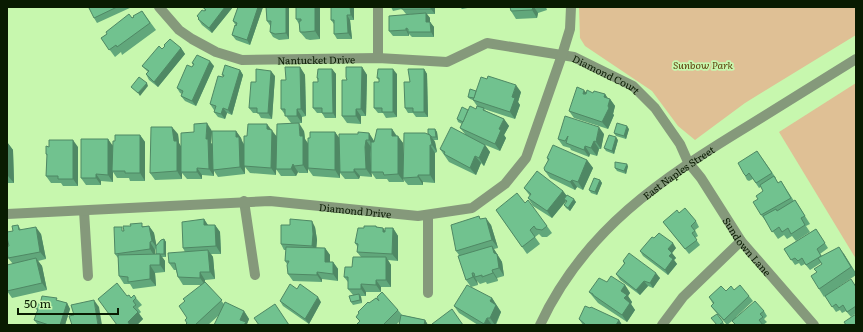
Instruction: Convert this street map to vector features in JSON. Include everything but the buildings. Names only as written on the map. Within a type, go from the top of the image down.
[{"type":"street","name":"Nantucket Drive","points":[[159,7],[179,30],[192,39],[216,52],[242,60],[378,58],[447,62],[487,43]]},
{"type":"street","points":[[378,7],[378,58]]},
{"type":"street","name":"Diamond Drive","points":[[7,214],[270,201],[418,216],[472,208],[505,184],[526,158],[570,29],[571,7]]},
{"type":"street","name":"Diamond Court","points":[[487,43],[574,57],[633,86],[656,108],[680,144],[688,162]]},
{"type":"street","name":"East Naples Street","points":[[540,325],[548,306],[568,275],[604,230],[652,188],[688,162],[856,59]]},
{"type":"street","name":"Sundown Lane","points":[[688,162],[701,178],[741,242],[814,325]]},
{"type":"street","points":[[244,202],[255,275]]},
{"type":"street","points":[[84,211],[88,276]]},
{"type":"street","points":[[428,214],[428,293]]},
{"type":"street","points":[[662,325],[683,297],[741,242]]},
{"type":"green space","name":"Sunbow Park","points":[[579,7],[856,7],[856,35],[745,103],[695,140],[678,126],[652,91],[585,46],[580,38]]},
{"type":"green space","points":[[856,83],[856,259],[779,132]]}]
